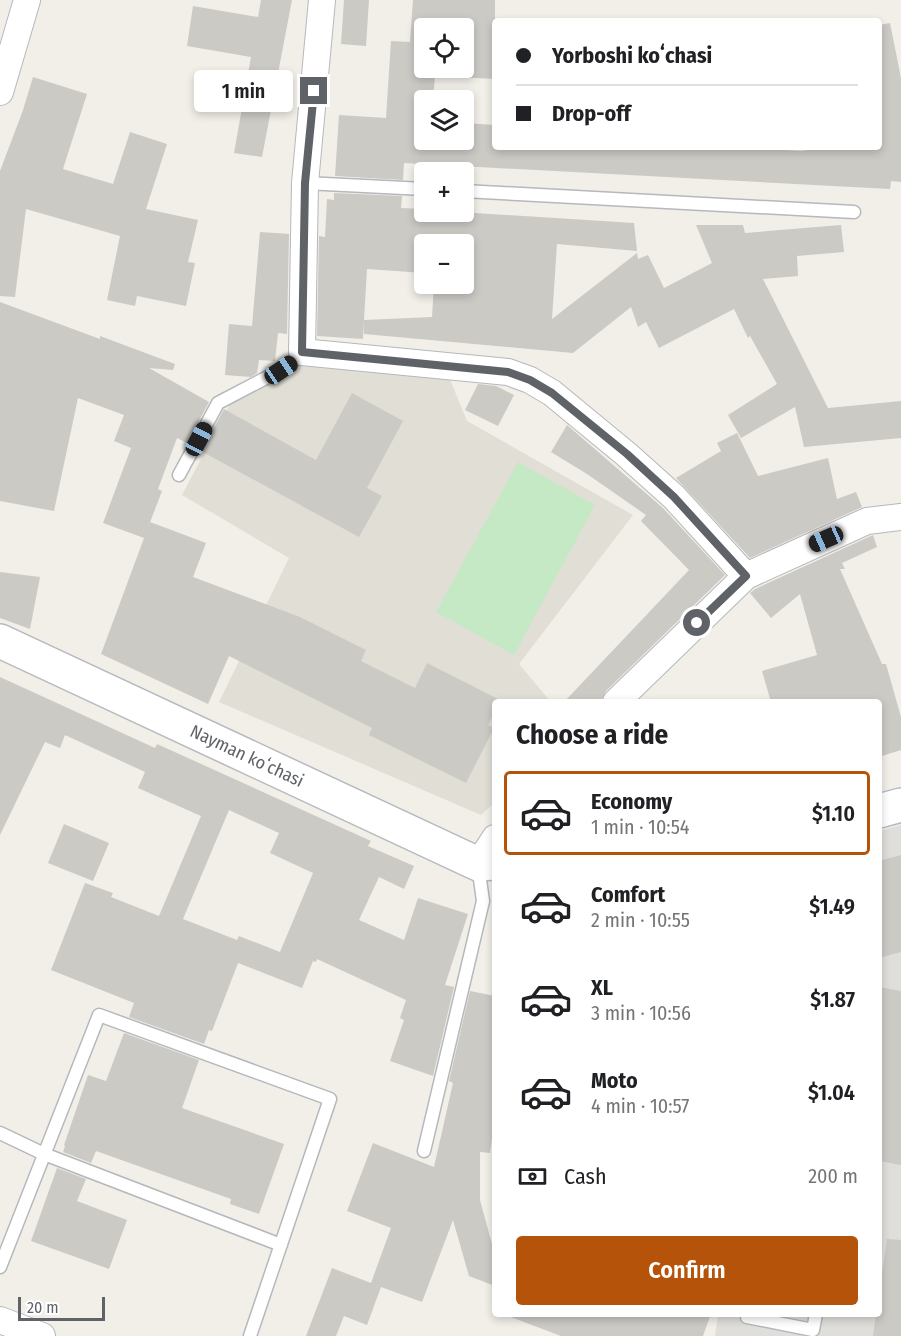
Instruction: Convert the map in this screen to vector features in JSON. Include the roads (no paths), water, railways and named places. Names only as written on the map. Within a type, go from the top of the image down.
[{"type":"main road","name":"Nayman koʻchasi","points":[[0,641],[489,855]]},
{"type":"main road","points":[[882,810],[901,805]]},
{"type":"street","points":[[0,92],[27,0]]},
{"type":"street","points":[[322,0],[305,183],[302,352],[508,372],[530,380],[552,393],[582,416],[666,490],[746,576]]},
{"type":"street","points":[[619,699],[746,576],[867,521],[901,517]]},
{"type":"street","points":[[0,1320],[42,1336]]},
{"type":"lane","points":[[305,183],[414,188]]},
{"type":"lane","points":[[474,192],[854,212]]},
{"type":"lane","points":[[179,475],[218,403],[281,370],[292,363],[302,352]]},
{"type":"lane","points":[[424,1151],[483,901],[489,855]]},
{"type":"lane","points":[[0,1267],[99,1015],[330,1100],[250,1336]]},
{"type":"lane","points":[[0,1133],[44,1154],[281,1245]]},
{"type":"lane","points":[[747,1317],[813,1330],[815,1317]]}]
